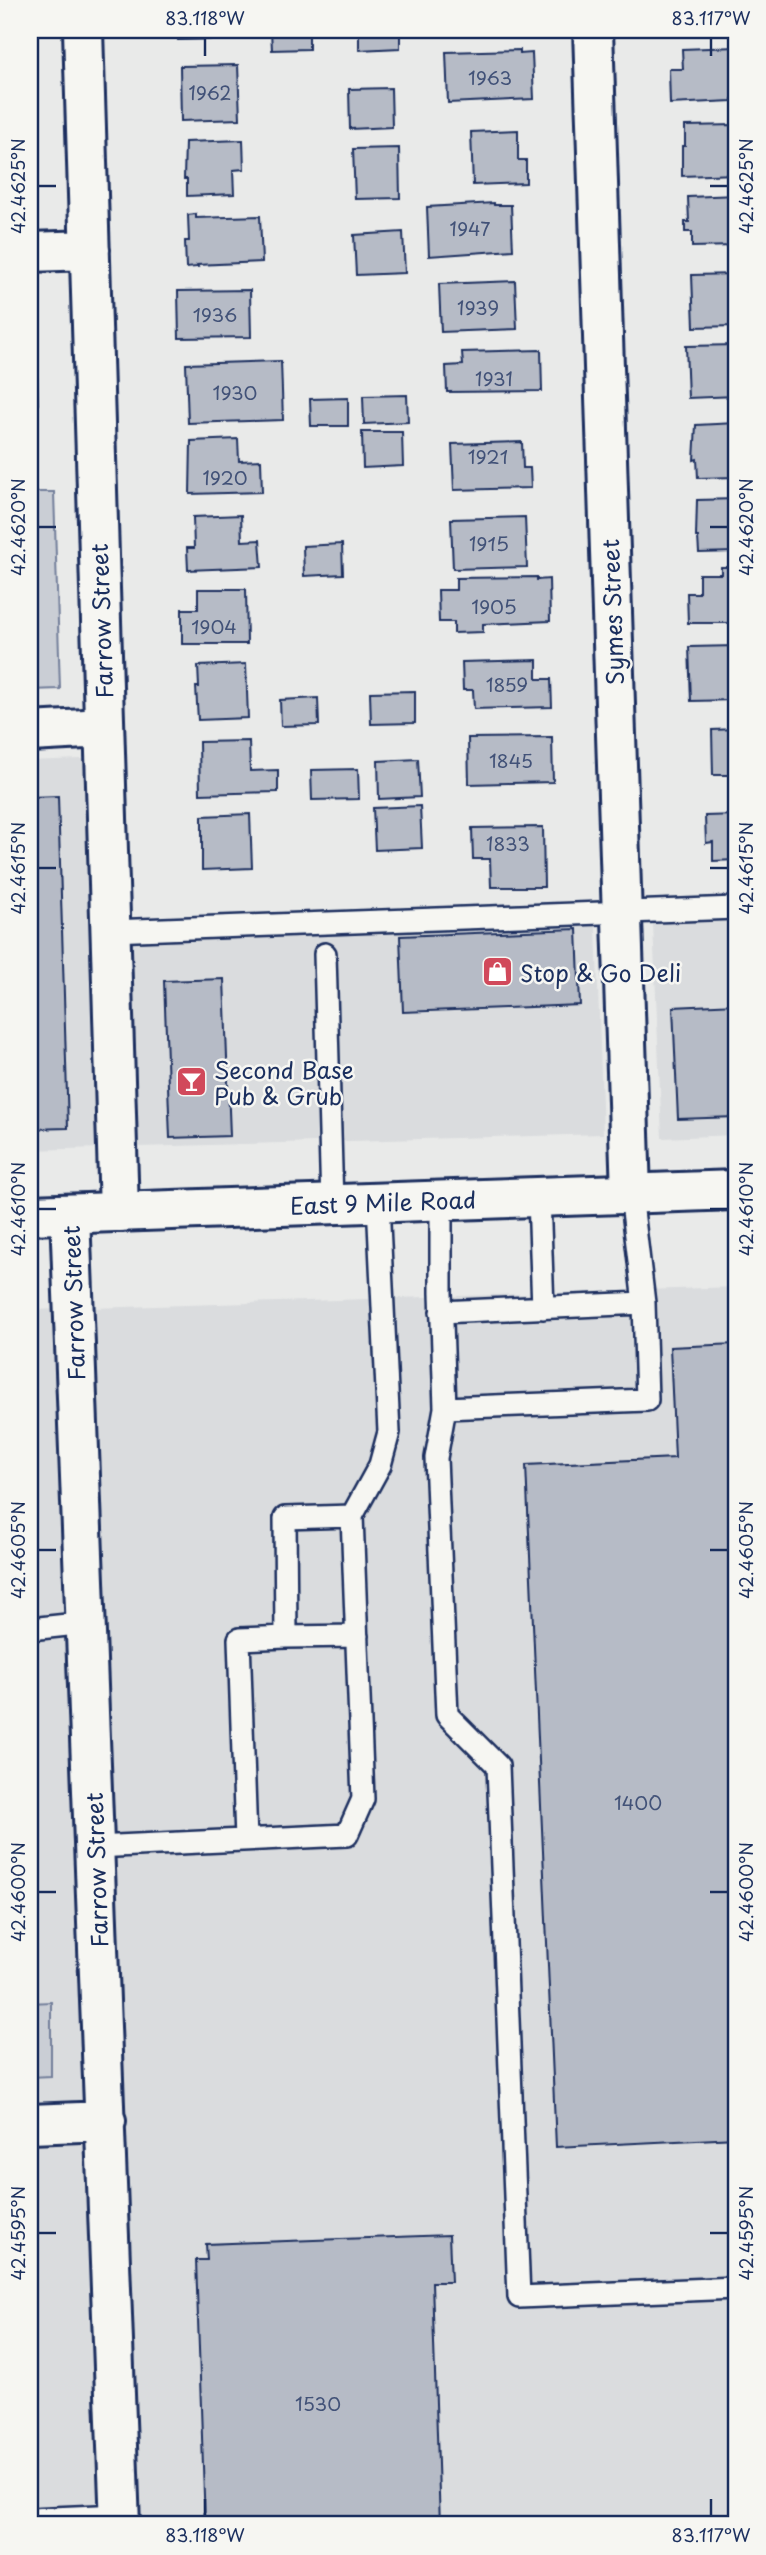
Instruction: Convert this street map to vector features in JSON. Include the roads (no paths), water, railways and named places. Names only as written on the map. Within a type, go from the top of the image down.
[{"type":"street","name":"Farrow Street","points":[[83,30],[119,1212]]},
{"type":"street","name":"Symes Street","points":[[593,30],[631,1194]]},
{"type":"street","points":[[30,252],[90,250]]},
{"type":"street","points":[[30,732],[104,728]]},
{"type":"street","name":"East 9 Mile Road","points":[[30,1216],[736,1191]]},
{"type":"street","name":"Farrow Street","points":[[70,1214],[120,2520]]},
{"type":"street","points":[[30,2124],[106,2121]]},
{"type":"lane","points":[[110,931],[736,908]]},
{"type":"lane","points":[[325,954],[332,1204]]},
{"type":"lane","points":[[445,1408],[647,1400],[644,1303],[631,1194]]},
{"type":"lane","points":[[539,1198],[543,1308]]},
{"type":"lane","points":[[441,1200],[441,1312],[445,1408],[436,1458],[447,1715],[498,1766],[519,2297],[736,2288]]},
{"type":"lane","points":[[95,1847],[347,1835],[363,1799],[352,1516],[380,1465],[389,1432],[378,1202]]},
{"type":"lane","points":[[441,1312],[644,1303]]},
{"type":"lane","points":[[286,1637],[285,1518],[352,1516]]},
{"type":"lane","points":[[30,1629],[86,1623]]},
{"type":"lane","points":[[246,1840],[239,1639],[357,1636]]},
{"type":"lane","points":[[30,2519],[120,2520]]},
{"type":"place","name":"Stop & Go Deli","points":[[497,972]]},
{"type":"place","name":"Second Base Pub & Grub","points":[[191,1082]]}]
